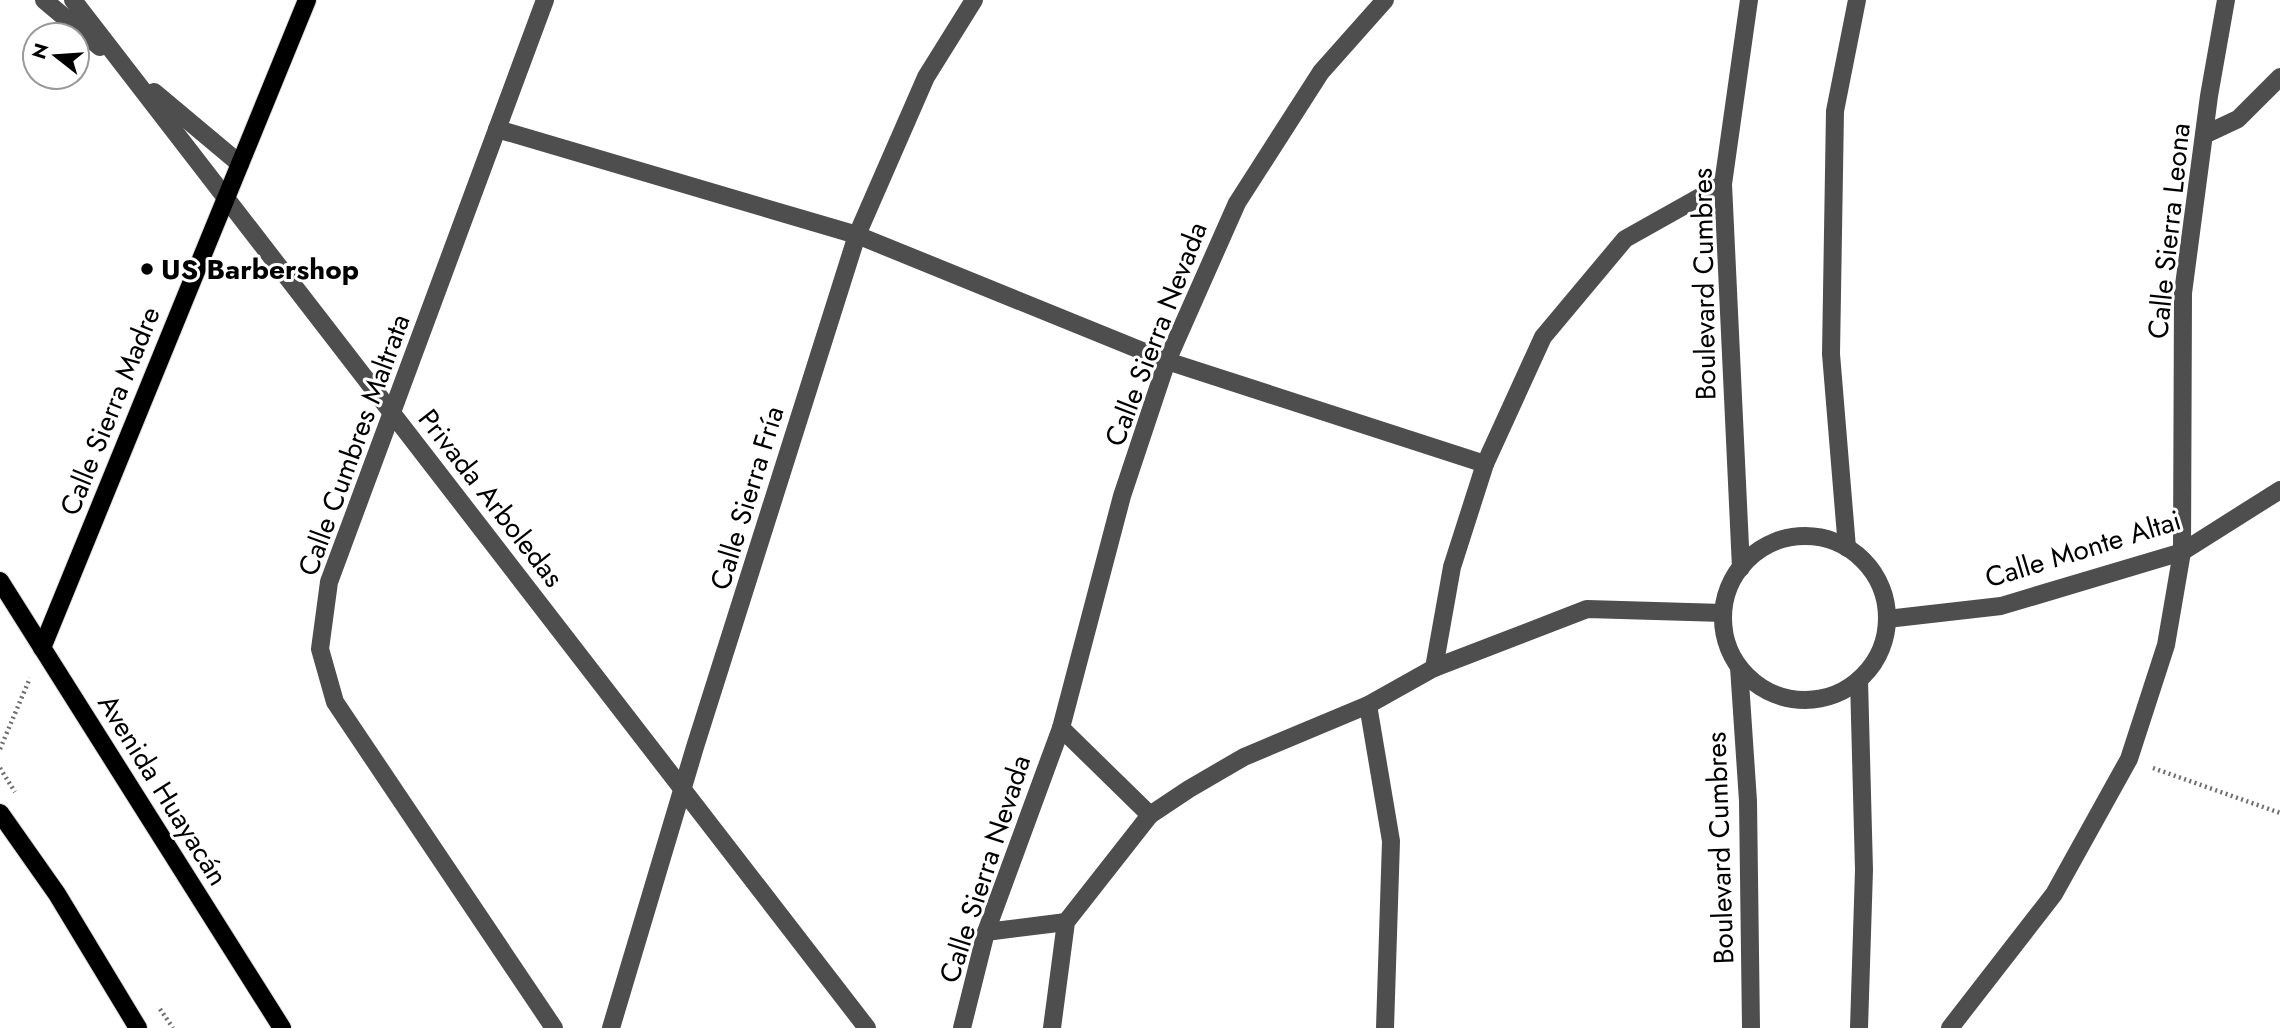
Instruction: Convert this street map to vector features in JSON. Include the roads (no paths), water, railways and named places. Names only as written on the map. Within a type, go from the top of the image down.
[{"type":"main road","name":"Calle Sierra Madre","points":[[42,648],[307,0]]},
{"type":"main road","name":"Avenida Huayacán","points":[[0,581],[282,1028]]},
{"type":"main road","points":[[0,813],[57,894],[138,1028]]},
{"type":"street","points":[[44,0],[240,164]]},
{"type":"street","name":"Privada Arboledas","points":[[73,0],[867,1028]]},
{"type":"street","name":"Calle Cumbres Maltrata","points":[[545,0],[329,582],[320,649],[335,702],[554,1028]]},
{"type":"street","name":"Calle Sierra Fría","points":[[611,1028],[699,734],[857,235],[926,77],[974,0]]},
{"type":"street","name":"Calle Sierra Nevada","points":[[962,1028],[986,932],[1060,728],[1122,496],[1167,362],[1237,203],[1321,72],[1385,0]]},
{"type":"street","name":"Boulevard Cumbres","points":[[1741,568],[1723,184],[1749,0]]},
{"type":"street","points":[[1847,548],[1831,354],[1835,111],[1857,0]]},
{"type":"street","name":"Calle Sierra Leona","points":[[1950,1028],[2054,894],[2129,759],[2166,645],[2182,552],[2183,293],[2204,135],[2226,0]]},
{"type":"street","points":[[2204,135],[2238,119],[2280,77]]},
{"type":"street","points":[[497,130],[857,235],[1167,362],[1485,464]]},
{"type":"street","points":[[1434,668],[1452,568],[1485,464],[1543,337],[1625,239],[1723,184]]},
{"type":"street","name":"Calle Monte Altai","points":[[1887,619],[2001,607],[2182,552],[2280,490]]},
{"type":"street","points":[[1801,536],[1825,538],[1847,548],[1863,561],[1877,578],[1885,598],[1887,619],[1884,642],[1874,663],[1859,680],[1836,695],[1809,701],[1783,698],[1758,687],[1739,667],[1729,650],[1724,632],[1723,613],[1728,589],[1741,568],[1758,552],[1779,541],[1801,536]]},
{"type":"street","points":[[1052,1028],[1066,922],[1150,815],[1189,789],[1244,757],[1368,705],[1434,668],[1587,609],[1723,613]]},
{"type":"street","name":"Boulevard Cumbres","points":[[1739,667],[1748,801],[1751,1028]]},
{"type":"street","points":[[1858,1028],[1864,870],[1859,680]]},
{"type":"street","points":[[1368,705],[1391,841],[1385,1028]]},
{"type":"street","name":"Calle Sierra Nevada","points":[[1060,728],[1150,815]]},
{"type":"street","points":[[986,932],[1066,922]]},
{"type":"place","name":"US Barbershop","points":[[147,269]]}]
